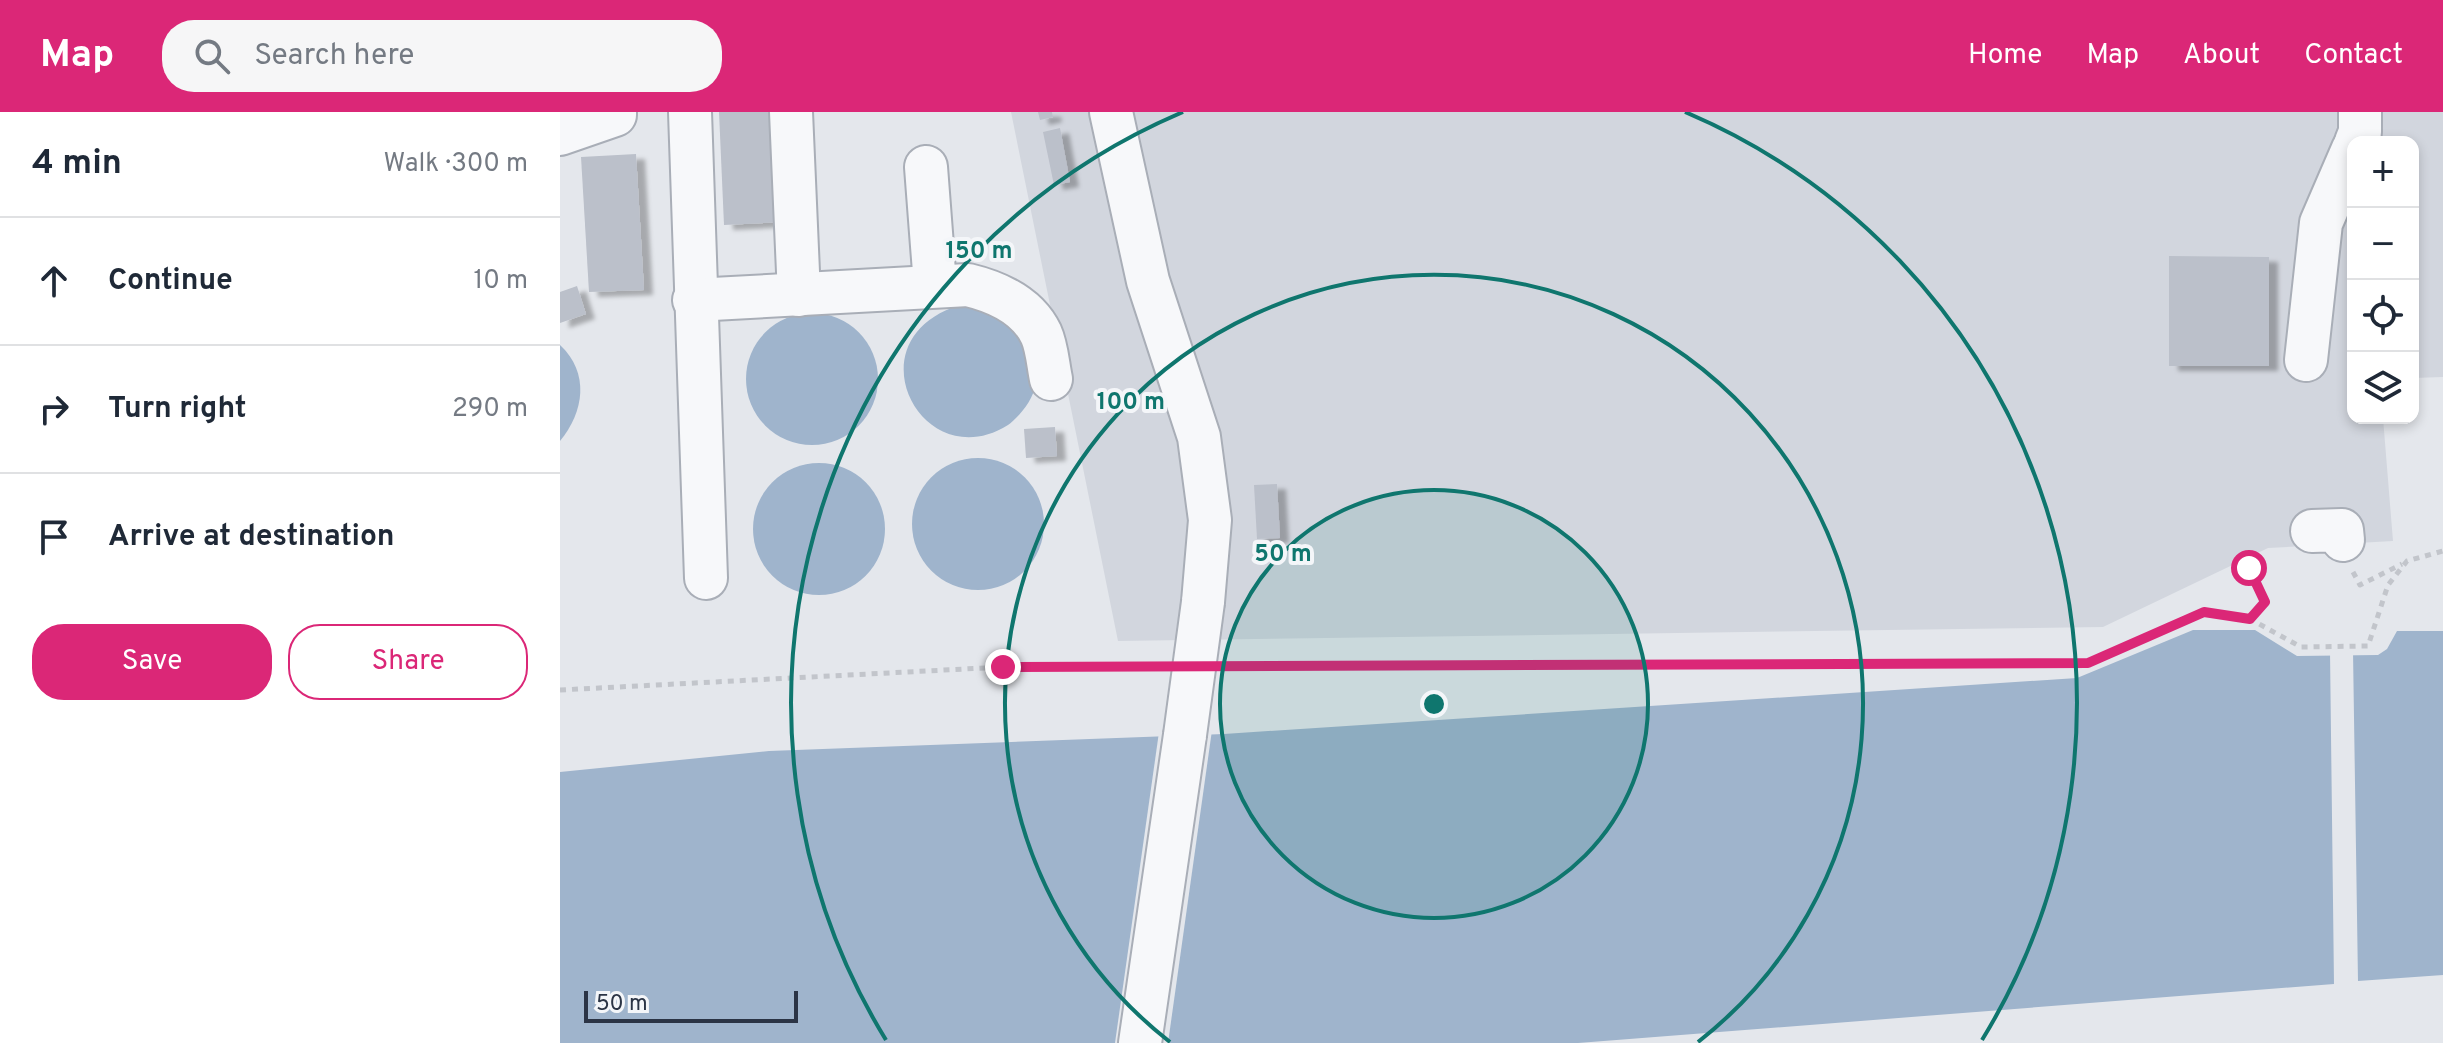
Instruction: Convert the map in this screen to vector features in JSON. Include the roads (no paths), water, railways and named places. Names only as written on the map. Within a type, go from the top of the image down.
[{"type":"lane","points":[[560,134],[615,115],[615,112]]},
{"type":"lane","points":[[690,112],[694,300],[706,578]]},
{"type":"lane","points":[[791,112],[799,295]]},
{"type":"lane","points":[[1111,112],[1148,281],[1199,437],[1210,520],[1203,602],[1140,1043]]},
{"type":"lane","points":[[2358,136],[2360,112]]},
{"type":"lane","points":[[2306,360],[2321,223],[2347,163]]},
{"type":"lane","points":[[926,167],[935,285]]},
{"type":"lane","points":[[694,300],[968,285],[994,291],[1021,309],[1041,334],[1051,379]]},
{"type":"water","points":[[960,305],[982,306],[1019,326],[1035,385],[1032,396],[1017,417],[1008,425],[977,437],[949,434],[926,420],[910,398],[904,372],[909,346],[927,322]]},
{"type":"water","points":[[812,313],[837,318],[859,332],[873,354],[878,379],[873,404],[859,426],[837,440],[812,445],[787,440],[765,426],[751,404],[746,379],[751,354],[765,332],[787,318]]},
{"type":"water","points":[[560,345],[576,368],[580,393],[574,418],[560,441]]},
{"type":"water","points":[[978,458],[1003,463],[1025,477],[1039,499],[1044,524],[1039,549],[1025,571],[1003,585],[978,590],[953,585],[931,571],[917,549],[912,524],[917,499],[931,477],[953,463]]},
{"type":"water","points":[[819,463],[844,468],[866,482],[880,504],[885,529],[880,554],[866,576],[844,590],[819,595],[794,590],[772,576],[758,554],[753,529],[758,504],[772,482],[794,468]]},
{"type":"water","points":[[2193,630],[2255,630],[2297,656],[2378,655],[2387,649],[2397,631],[2443,631],[2443,1043],[560,1043],[560,772],[769,751],[1224,734],[2077,678]]}]
